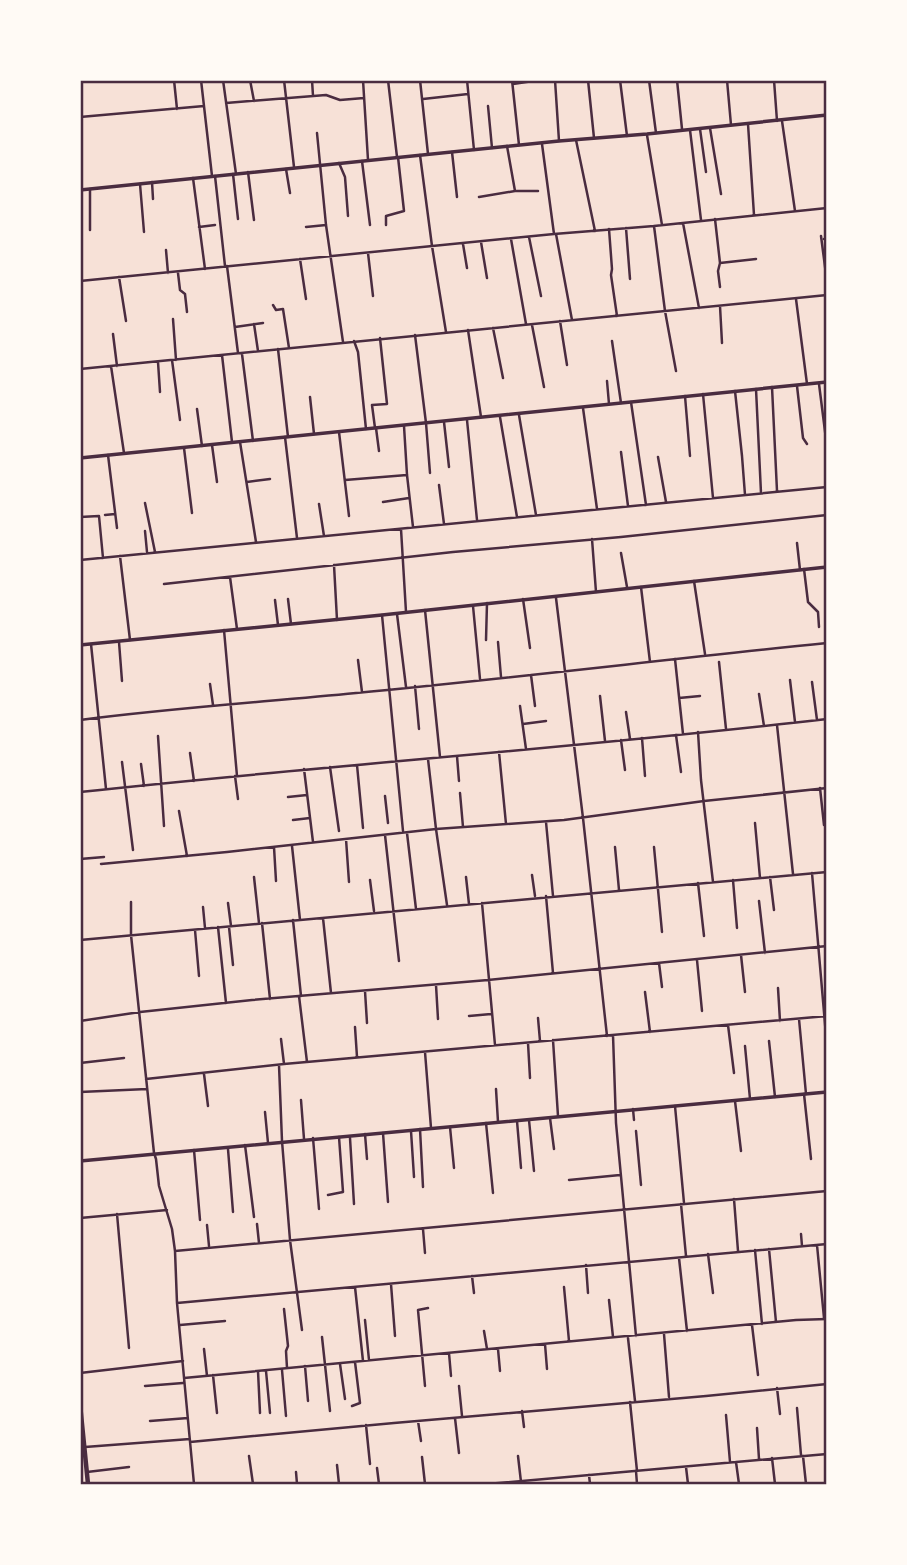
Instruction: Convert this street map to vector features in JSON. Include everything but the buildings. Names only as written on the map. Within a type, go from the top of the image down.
[{"type":"highway","points":[[80,1404],[88,1485]]},
{"type":"street","points":[[174,80],[177,109]]},
{"type":"street","points":[[201,80],[234,327],[253,441]]},
{"type":"street","points":[[223,80],[239,219]]},
{"type":"street","points":[[250,80],[254,101]]},
{"type":"street","points":[[284,80],[294,167]]},
{"type":"street","points":[[312,80],[313,96]]},
{"type":"street","points":[[363,80],[368,160]]},
{"type":"street","points":[[386,225],[386,216],[404,211],[388,80]]},
{"type":"street","points":[[420,80],[428,154]]},
{"type":"street","points":[[467,80],[474,150]]},
{"type":"street","points":[[519,145],[513,82],[540,80]]},
{"type":"street","points":[[555,80],[559,141]]},
{"type":"street","points":[[588,80],[594,138]]},
{"type":"street","points":[[620,80],[627,136]]},
{"type":"street","points":[[649,80],[656,133]]},
{"type":"street","points":[[677,80],[682,131]]},
{"type":"street","points":[[727,80],[731,125]]},
{"type":"street","points":[[774,80],[795,211]]},
{"type":"street","points":[[422,99],[468,94]]},
{"type":"street","points":[[226,103],[326,95],[340,100],[364,98]]},
{"type":"street","points":[[80,117],[204,106]]},
{"type":"street","points":[[488,106],[492,148]]},
{"type":"street","points":[[80,190],[827,115]]},
{"type":"street","points":[[748,124],[754,215]]},
{"type":"street","points":[[710,128],[721,194]]},
{"type":"street","points":[[700,129],[706,172]]},
{"type":"street","points":[[691,130],[701,220]]},
{"type":"street","points":[[317,133],[326,225],[343,342]]},
{"type":"street","points":[[647,134],[662,225]]},
{"type":"street","points":[[576,140],[594,231]]},
{"type":"street","points":[[542,143],[555,234],[572,320]]},
{"type":"street","points":[[507,146],[515,191]]},
{"type":"street","points":[[452,152],[457,197]]},
{"type":"street","points":[[420,155],[446,332]]},
{"type":"street","points":[[362,161],[370,225]]},
{"type":"street","points":[[339,163],[345,177],[348,216]]},
{"type":"street","points":[[286,168],[290,193]]},
{"type":"street","points":[[248,172],[254,220]]},
{"type":"street","points":[[193,178],[205,269]]},
{"type":"street","points":[[152,183],[153,199]]},
{"type":"street","points":[[140,184],[144,232]]},
{"type":"street","points":[[90,189],[90,230]]},
{"type":"street","points":[[479,197],[515,191],[538,191]]},
{"type":"street","points":[[80,281],[827,208]]},
{"type":"street","points":[[715,219],[720,287]]},
{"type":"street","points":[[683,223],[699,308]]},
{"type":"street","points":[[199,227],[215,225]]},
{"type":"street","points":[[306,227],[326,225]]},
{"type":"street","points":[[654,226],[676,371]]},
{"type":"street","points":[[626,228],[630,279]]},
{"type":"street","points":[[609,229],[611,275],[617,316]]},
{"type":"street","points":[[529,237],[541,296]]},
{"type":"street","points":[[824,238],[827,282]]},
{"type":"street","points":[[511,239],[526,324]]},
{"type":"street","points":[[481,242],[487,278]]},
{"type":"street","points":[[463,243],[467,268]]},
{"type":"street","points":[[166,250],[168,273]]},
{"type":"street","points":[[368,253],[373,296]]},
{"type":"street","points":[[720,263],[756,258]]},
{"type":"street","points":[[300,259],[306,299]]},
{"type":"street","points":[[178,271],[180,290],[184,294],[187,312]]},
{"type":"street","points":[[119,277],[126,321]]},
{"type":"street","points":[[80,369],[827,295]]},
{"type":"street","points":[[796,299],[807,384]]},
{"type":"street","points":[[273,305],[274,309],[283,309],[289,348]]},
{"type":"street","points":[[720,306],[722,343]]},
{"type":"street","points":[[173,319],[180,419]]},
{"type":"street","points":[[560,321],[567,365]]},
{"type":"street","points":[[234,327],[263,323]]},
{"type":"street","points":[[254,324],[258,351]]},
{"type":"street","points":[[532,324],[544,387]]},
{"type":"street","points":[[493,328],[503,378]]},
{"type":"street","points":[[468,330],[482,418]]},
{"type":"street","points":[[113,334],[117,366]]},
{"type":"street","points":[[415,335],[430,473]]},
{"type":"street","points":[[379,451],[372,405],[387,404],[380,338]]},
{"type":"street","points":[[354,341],[358,352],[366,429]]},
{"type":"street","points":[[612,341],[621,403]]},
{"type":"street","points":[[278,349],[297,538]]},
{"type":"street","points":[[222,355],[232,443]]},
{"type":"street","points":[[158,362],[160,392]]},
{"type":"street","points":[[111,366],[124,454]]},
{"type":"street","points":[[607,381],[609,404]]},
{"type":"street","points":[[80,458],[827,382]]},
{"type":"street","points":[[818,383],[827,447]]},
{"type":"street","points":[[797,384],[803,439],[807,444]]},
{"type":"street","points":[[772,387],[777,492]]},
{"type":"street","points":[[755,388],[761,493]]},
{"type":"street","points":[[735,391],[745,495]]},
{"type":"street","points":[[704,394],[713,498]]},
{"type":"street","points":[[685,396],[690,456]]},
{"type":"street","points":[[310,397],[314,435]]},
{"type":"street","points":[[631,402],[646,505]]},
{"type":"street","points":[[583,407],[597,509]]},
{"type":"street","points":[[197,409],[202,446]]},
{"type":"street","points":[[519,414],[536,515]]},
{"type":"street","points":[[500,416],[517,516]]},
{"type":"street","points":[[467,420],[477,520]]},
{"type":"street","points":[[444,422],[449,467]]},
{"type":"street","points":[[404,426],[413,527]]},
{"type":"street","points":[[339,432],[349,516]]},
{"type":"street","points":[[240,442],[257,542]]},
{"type":"street","points":[[212,445],[217,482]]},
{"type":"street","points":[[184,448],[192,513]]},
{"type":"street","points":[[621,452],[628,506]]},
{"type":"street","points":[[108,456],[117,528]]},
{"type":"street","points":[[659,457],[666,503]]},
{"type":"street","points":[[345,480],[407,475]]},
{"type":"street","points":[[247,482],[270,479]]},
{"type":"street","points":[[439,485],[444,524]]},
{"type":"street","points":[[80,560],[827,487]]},
{"type":"street","points":[[383,502],[409,498]]},
{"type":"street","points":[[145,503],[155,552]]},
{"type":"street","points":[[319,504],[324,536]]},
{"type":"street","points":[[105,515],[115,514]]},
{"type":"street","points":[[164,584],[827,515]]},
{"type":"street","points":[[80,517],[99,516],[103,558]]},
{"type":"street","points":[[401,529],[406,612]]},
{"type":"street","points":[[145,531],[148,552]]},
{"type":"street","points":[[592,540],[596,592]]},
{"type":"street","points":[[797,543],[807,602],[818,612],[819,627]]},
{"type":"street","points":[[621,553],[627,589]]},
{"type":"street","points":[[120,556],[130,640]]},
{"type":"street","points":[[334,565],[337,620]]},
{"type":"street","points":[[80,645],[827,567]]},
{"type":"street","points":[[230,576],[237,629]]},
{"type":"street","points":[[694,581],[705,656]]},
{"type":"street","points":[[642,587],[649,662]]},
{"type":"street","points":[[555,596],[566,671],[607,1036]]},
{"type":"street","points":[[288,599],[291,624]]},
{"type":"street","points":[[523,599],[530,648]]},
{"type":"street","points":[[275,600],[278,625]]},
{"type":"street","points":[[486,640],[487,603]]},
{"type":"street","points":[[473,605],[480,679]]},
{"type":"street","points":[[425,610],[440,758]]},
{"type":"street","points":[[397,614],[406,688]]},
{"type":"street","points":[[382,615],[395,762],[416,909]]},
{"type":"street","points":[[224,630],[238,799]]},
{"type":"street","points":[[119,641],[122,681]]},
{"type":"street","points":[[498,642],[501,677]]},
{"type":"street","points":[[80,720],[827,643]]},
{"type":"street","points":[[91,644],[106,789]]},
{"type":"street","points":[[675,659],[683,734]]},
{"type":"street","points":[[358,660],[362,692]]},
{"type":"street","points":[[719,662],[726,730]]},
{"type":"street","points":[[531,674],[535,706]]},
{"type":"street","points":[[790,680],[795,722]]},
{"type":"street","points":[[812,682],[817,720]]},
{"type":"street","points":[[210,684],[213,705]]},
{"type":"street","points":[[415,687],[419,729]]},
{"type":"street","points":[[759,694],[764,726]]},
{"type":"street","points":[[600,696],[605,741]]},
{"type":"street","points":[[679,698],[700,696]]},
{"type":"street","points":[[520,706],[526,749]]},
{"type":"street","points":[[626,712],[630,739]]},
{"type":"street","points":[[80,792],[827,719]]},
{"type":"street","points":[[523,724],[546,721]]},
{"type":"street","points":[[777,725],[793,875]]},
{"type":"street","points":[[698,732],[713,882]]},
{"type":"street","points":[[676,735],[681,772]]},
{"type":"street","points":[[158,736],[164,826]]},
{"type":"street","points":[[642,738],[645,776]]},
{"type":"street","points":[[621,740],[625,770]]},
{"type":"street","points":[[499,752],[506,824]]},
{"type":"street","points":[[190,753],[194,781]]},
{"type":"street","points":[[457,756],[459,781]]},
{"type":"street","points":[[428,759],[447,906]]},
{"type":"street","points":[[122,762],[133,850]]},
{"type":"street","points":[[381,763],[382,768]]},
{"type":"street","points":[[141,764],[144,786]]},
{"type":"street","points":[[357,765],[363,828]]},
{"type":"street","points":[[331,767],[338,831]]},
{"type":"street","points":[[304,769],[313,842]]},
{"type":"street","points":[[820,788],[824,825]]},
{"type":"street","points":[[101,864],[436,829],[546,822],[827,788]]},
{"type":"street","points":[[460,793],[463,827]]},
{"type":"street","points":[[288,797],[307,795]]},
{"type":"street","points":[[385,796],[388,823]]},
{"type":"street","points":[[179,811],[187,856]]},
{"type":"street","points":[[293,820],[310,818]]},
{"type":"street","points":[[546,822],[553,896]]},
{"type":"street","points":[[755,823],[760,877]]},
{"type":"street","points":[[385,835],[398,961]]},
{"type":"street","points":[[346,839],[349,881]]},
{"type":"street","points":[[292,845],[300,920]]},
{"type":"street","points":[[274,847],[276,881]]},
{"type":"street","points":[[615,847],[619,890]]},
{"type":"street","points":[[654,847],[662,932]]},
{"type":"street","points":[[80,859],[104,857]]},
{"type":"street","points":[[80,940],[827,872]]},
{"type":"street","points":[[812,873],[827,1047]]},
{"type":"street","points":[[532,875],[535,897]]},
{"type":"street","points":[[254,877],[270,999]]},
{"type":"street","points":[[466,877],[469,904]]},
{"type":"street","points":[[770,877],[774,909]]},
{"type":"street","points":[[370,880],[375,913]]},
{"type":"street","points":[[733,880],[737,928]]},
{"type":"street","points":[[698,883],[704,936]]},
{"type":"street","points":[[546,896],[553,974]]},
{"type":"street","points":[[759,901],[765,953]]},
{"type":"street","points":[[131,902],[131,935],[154,1153],[175,1251],[177,1303],[194,1485]]},
{"type":"street","points":[[228,903],[233,965]]},
{"type":"street","points":[[482,903],[495,1045]]},
{"type":"street","points":[[203,907],[205,928]]},
{"type":"street","points":[[323,918],[331,993]]},
{"type":"street","points":[[293,920],[307,1062]]},
{"type":"street","points":[[218,927],[226,1003]]},
{"type":"street","points":[[195,929],[199,976]]},
{"type":"street","points":[[80,1021],[226,1003],[827,946]]},
{"type":"street","points":[[741,956],[746,992]]},
{"type":"street","points":[[698,960],[702,1011]]},
{"type":"street","points":[[659,963],[662,987]]},
{"type":"street","points":[[436,985],[438,1018]]},
{"type":"street","points":[[778,988],[780,1021]]},
{"type":"street","points":[[365,990],[367,1023]]},
{"type":"street","points":[[645,992],[650,1032]]},
{"type":"street","points":[[469,1016],[491,1014]]},
{"type":"street","points":[[146,1079],[357,1057],[826,1016]]},
{"type":"street","points":[[538,1018],[540,1041]]},
{"type":"street","points":[[799,1019],[811,1159]]},
{"type":"street","points":[[729,1025],[734,1073]]},
{"type":"street","points":[[355,1027],[357,1057]]},
{"type":"street","points":[[613,1035],[615,1111],[636,1336]]},
{"type":"street","points":[[282,1039],[284,1064]]},
{"type":"street","points":[[553,1040],[558,1116]]},
{"type":"street","points":[[769,1041],[775,1097]]},
{"type":"street","points":[[527,1043],[530,1078]]},
{"type":"street","points":[[745,1046],[750,1099]]},
{"type":"street","points":[[425,1052],[431,1128]]},
{"type":"street","points":[[80,1063],[124,1058]]},
{"type":"street","points":[[279,1065],[290,1240],[302,1330]]},
{"type":"street","points":[[204,1073],[208,1106]]},
{"type":"street","points":[[80,1092],[147,1089]]},
{"type":"street","points":[[496,1089],[498,1122]]},
{"type":"street","points":[[80,1161],[827,1092]]},
{"type":"street","points":[[301,1100],[304,1139]]},
{"type":"street","points":[[736,1101],[741,1151]]},
{"type":"street","points":[[675,1106],[686,1256]]},
{"type":"street","points":[[633,1109],[634,1119]]},
{"type":"street","points":[[265,1112],[268,1143]]},
{"type":"street","points":[[550,1117],[554,1149]]},
{"type":"street","points":[[528,1120],[534,1171]]},
{"type":"street","points":[[517,1121],[521,1168]]},
{"type":"street","points":[[486,1123],[493,1192]]},
{"type":"street","points":[[450,1127],[454,1168]]},
{"type":"street","points":[[420,1129],[423,1187]]},
{"type":"street","points":[[411,1130],[414,1177]]},
{"type":"street","points":[[636,1131],[641,1185]]},
{"type":"street","points":[[383,1133],[388,1202]]},
{"type":"street","points":[[365,1134],[367,1159]]},
{"type":"street","points":[[328,1195],[342,1192],[339,1136]]},
{"type":"street","points":[[349,1136],[354,1204]]},
{"type":"street","points":[[313,1139],[319,1209]]},
{"type":"street","points":[[245,1145],[254,1217]]},
{"type":"street","points":[[228,1146],[233,1212]]},
{"type":"street","points":[[194,1150],[200,1220]]},
{"type":"street","points":[[569,1180],[620,1175]]},
{"type":"street","points":[[175,1251],[827,1191]]},
{"type":"street","points":[[734,1199],[738,1252]]},
{"type":"street","points":[[80,1218],[167,1210]]},
{"type":"street","points":[[117,1214],[129,1348]]},
{"type":"street","points":[[257,1224],[259,1243]]},
{"type":"street","points":[[207,1225],[209,1247]]},
{"type":"street","points":[[422,1228],[425,1254]]},
{"type":"street","points":[[802,1234],[803,1246]]},
{"type":"street","points":[[177,1303],[827,1244]]},
{"type":"street","points":[[145,1386],[213,1375],[324,1364],[825,1319],[817,1245]]},
{"type":"street","points":[[769,1249],[776,1322]]},
{"type":"street","points":[[755,1250],[762,1324]]},
{"type":"street","points":[[708,1254],[713,1293]]},
{"type":"street","points":[[679,1257],[687,1331]]},
{"type":"street","points":[[586,1265],[588,1293]]},
{"type":"street","points":[[472,1276],[474,1293]]},
{"type":"street","points":[[391,1284],[395,1336]]},
{"type":"street","points":[[355,1287],[363,1361]]},
{"type":"street","points":[[564,1287],[569,1341]]},
{"type":"street","points":[[608,1300],[612,1338]]},
{"type":"street","points":[[425,1386],[418,1310],[428,1308]]},
{"type":"street","points":[[284,1309],[288,1346],[287,1368]]},
{"type":"street","points":[[365,1320],[369,1360]]},
{"type":"street","points":[[180,1325],[225,1321]]},
{"type":"street","points":[[752,1325],[758,1375]]},
{"type":"street","points":[[484,1331],[487,1349]]},
{"type":"street","points":[[664,1334],[669,1398]]},
{"type":"street","points":[[321,1337],[330,1411]]},
{"type":"street","points":[[628,1337],[637,1485]]},
{"type":"street","points":[[545,1344],[547,1369]]},
{"type":"street","points":[[498,1348],[500,1371]]},
{"type":"street","points":[[204,1349],[207,1376]]},
{"type":"street","points":[[449,1353],[451,1376]]},
{"type":"street","points":[[80,1373],[183,1361]]},
{"type":"street","points":[[352,1406],[360,1403],[355,1362]]},
{"type":"street","points":[[340,1363],[345,1399]]},
{"type":"street","points":[[305,1366],[308,1401]]},
{"type":"street","points":[[282,1369],[286,1416]]},
{"type":"street","points":[[258,1371],[260,1413]]},
{"type":"street","points":[[265,1371],[270,1413]]},
{"type":"street","points":[[213,1375],[217,1413]]},
{"type":"street","points":[[84,1447],[190,1441],[827,1384]]},
{"type":"street","points":[[459,1386],[463,1416]]},
{"type":"street","points":[[777,1388],[780,1413]]},
{"type":"street","points":[[797,1408],[806,1485]]},
{"type":"street","points":[[522,1411],[524,1427]]},
{"type":"street","points":[[726,1415],[730,1462]]},
{"type":"street","points":[[455,1417],[459,1453]]},
{"type":"street","points":[[150,1421],[188,1418]]},
{"type":"street","points":[[418,1421],[421,1441]]},
{"type":"street","points":[[366,1425],[370,1464]]},
{"type":"street","points":[[757,1428],[759,1459]]},
{"type":"street","points":[[487,1485],[827,1454]]},
{"type":"street","points":[[249,1456],[253,1485]]},
{"type":"street","points":[[517,1456],[521,1482]]},
{"type":"street","points":[[422,1457],[425,1485]]},
{"type":"street","points":[[772,1458],[775,1485]]},
{"type":"street","points":[[736,1462],[738,1485]]},
{"type":"street","points":[[337,1465],[339,1485]]},
{"type":"street","points":[[686,1466],[688,1485]]},
{"type":"street","points":[[86,1472],[129,1468]]},
{"type":"street","points":[[377,1468],[379,1485]]},
{"type":"street","points":[[296,1472],[297,1485]]},
{"type":"street","points":[[589,1475],[590,1485]]},
{"type":"street","points":[[577,1476],[577,1485]]}]
